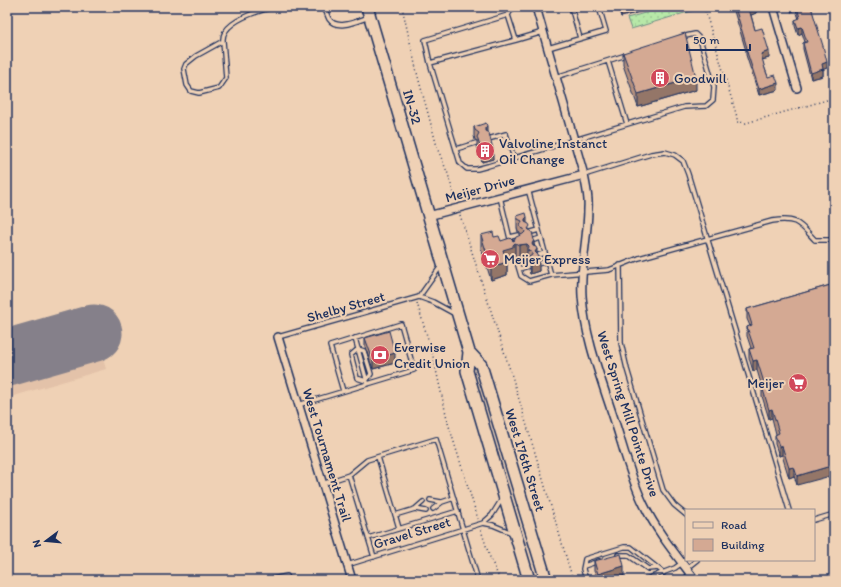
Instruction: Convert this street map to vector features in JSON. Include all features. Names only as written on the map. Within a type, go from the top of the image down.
[{"type":"main road","name":"IN-32","points":[[368,12],[428,216]]},
{"type":"main road","name":"West 176th Street","points":[[428,216],[469,352],[467,371],[529,580]]},
{"type":"main road","name":"West 176th Street","points":[[469,352],[481,365],[546,580]]},
{"type":"street","name":"West Spring Mill Pointe Drive","points":[[536,7],[584,175],[588,208],[582,273],[582,296],[593,353],[634,484],[662,536],[695,580]]},
{"type":"street","points":[[773,7],[797,88]]},
{"type":"street","name":"Meijer Drive","points":[[428,216],[584,175]]},
{"type":"street","name":"West Tournament Trail","points":[[278,337],[352,580]]},
{"type":"lane","points":[[223,41],[196,56],[186,64],[184,69],[187,85],[191,91],[199,93],[219,88],[226,78],[223,41],[222,37],[226,30],[248,14],[272,7]]},
{"type":"lane","points":[[324,7],[330,20],[336,25],[343,25],[368,12]]},
{"type":"lane","points":[[514,7],[508,15],[425,40],[430,63],[460,163],[467,169],[477,169],[684,107],[706,106],[713,100],[714,87],[700,39],[695,34],[674,40]]},
{"type":"lane","points":[[571,7],[580,38]]},
{"type":"lane","points":[[548,48],[606,31],[599,7]]},
{"type":"lane","points":[[508,15],[516,40]]},
{"type":"lane","points":[[430,63],[543,32]]},
{"type":"lane","points":[[556,77],[630,54]]},
{"type":"lane","points":[[608,61],[627,124]]},
{"type":"lane","points":[[488,139],[506,134],[514,158]]},
{"type":"lane","points":[[456,149],[476,143]]},
{"type":"lane","points":[[584,175],[651,154],[665,152],[675,155],[683,161],[708,239],[789,509]]},
{"type":"lane","points":[[528,189],[551,275]]},
{"type":"lane","points":[[500,197],[512,247],[517,245]]},
{"type":"lane","points":[[526,259],[516,260],[521,276],[528,281],[551,275],[609,270],[640,258],[783,219],[798,222],[815,240],[834,240]]},
{"type":"lane","points":[[528,233],[539,230]]},
{"type":"lane","points":[[510,237],[519,235]]},
{"type":"lane","points":[[531,241],[541,238]]},
{"type":"lane","points":[[535,256],[545,253]]},
{"type":"lane","points":[[538,264],[547,261]]},
{"type":"lane","points":[[443,263],[417,297],[433,302],[458,316]]},
{"type":"lane","points":[[620,265],[621,343],[625,365],[663,490],[674,505],[685,514]]},
{"type":"lane","points":[[519,270],[529,266]]},
{"type":"lane","name":"Shelby Street","points":[[278,337],[417,297]]},
{"type":"lane","points":[[298,405],[343,391],[367,382],[414,370],[401,324],[330,346],[343,391]]},
{"type":"lane","points":[[354,338],[367,382]]},
{"type":"lane","points":[[358,349],[351,355],[358,378],[367,382]]},
{"type":"lane","points":[[358,349],[364,351],[371,374],[367,382]]},
{"type":"lane","points":[[322,484],[350,475],[367,460],[436,439],[478,580]]},
{"type":"lane","points":[[378,457],[399,528]]},
{"type":"lane","points":[[350,475],[374,557]]},
{"type":"lane","points":[[484,523],[492,515],[504,497]]},
{"type":"lane","points":[[433,507],[454,498]]},
{"type":"lane","points":[[430,500],[442,502]]},
{"type":"lane","points":[[415,509],[423,502]]},
{"type":"lane","points":[[395,515],[415,509],[425,509]]},
{"type":"lane","points":[[368,538],[458,511]]},
{"type":"lane","points":[[815,520],[834,514]]},
{"type":"lane","name":"Gravel Street","points":[[347,565],[484,523],[493,525],[516,535]]},
{"type":"lane","points":[[586,580],[583,569],[586,559],[624,547],[631,547],[664,573]]},
{"type":"lane","points":[[613,556],[620,554],[628,555],[648,569],[658,568]]},
{"type":"lane","points":[[584,566],[607,558]]},
{"type":"lane","points":[[644,580],[695,561]]},
{"type":"lane","points":[[267,580],[288,576],[289,580]]},
{"type":"path","points":[[402,7],[418,77],[438,150],[448,174],[512,376],[573,580]]},
{"type":"path","points":[[704,7],[737,117],[736,122],[746,123],[834,98]]},
{"type":"path","points":[[417,297],[432,352],[447,417],[488,555],[500,580]]},
{"type":"shaded area","points":[[89,313],[106,369],[7,398],[7,337]]},
{"type":"green space","points":[[666,7],[697,7],[698,9],[631,29],[627,18]]},
{"type":"building","points":[[735,7],[756,7],[749,9],[755,30],[762,28],[769,51],[761,54],[765,69],[768,77],[775,75],[778,83],[759,89],[746,49],[747,48]]},
{"type":"building","points":[[797,7],[811,7],[827,62],[822,64],[823,69],[811,73],[803,43],[807,42],[802,27],[798,28],[795,20],[800,18]]},
{"type":"building","name":"Goodwill","points":[[685,33],[696,77],[638,94],[623,53]]},
{"type":"building","points":[[486,123],[487,126],[485,131],[489,133],[493,149],[482,153],[477,137],[479,133],[474,127]]},
{"type":"building","points":[[526,213],[527,217],[525,222],[530,226],[528,229],[532,232],[534,240],[532,244],[537,249],[535,252],[539,259],[530,261],[529,257],[532,253],[530,250],[528,251],[529,246],[527,244],[519,245],[515,243],[513,247],[503,250],[507,262],[491,267],[481,235],[493,232],[494,237],[499,236],[501,241],[510,238],[514,241],[516,237],[525,232],[520,226],[522,221],[518,219],[517,216]]},
{"type":"building","name":"Meijer","points":[[834,284],[834,465],[797,476],[794,467],[789,468],[782,446],[779,446],[775,435],[779,433],[772,409],[769,410],[762,386],[765,386],[757,360],[753,361],[749,349],[754,348],[747,327],[752,325],[747,309]]},
{"type":"building","points":[[389,331],[395,353],[373,360],[365,338]]},
{"type":"building","points":[[621,554],[624,566],[598,574],[594,561]]},
{"type":"runway","points":[[7,358],[94,333]]},
{"type":"place","name":"Goodwill","points":[[660,78]]},
{"type":"place","name":"Valvoline Instanct Oil Change","points":[[485,151]]},
{"type":"place","name":"Meijer Express","points":[[490,259]]},
{"type":"place","name":"Everwise Credit Union","points":[[380,355]]},
{"type":"place","name":"Meijer","points":[[798,383]]}]
